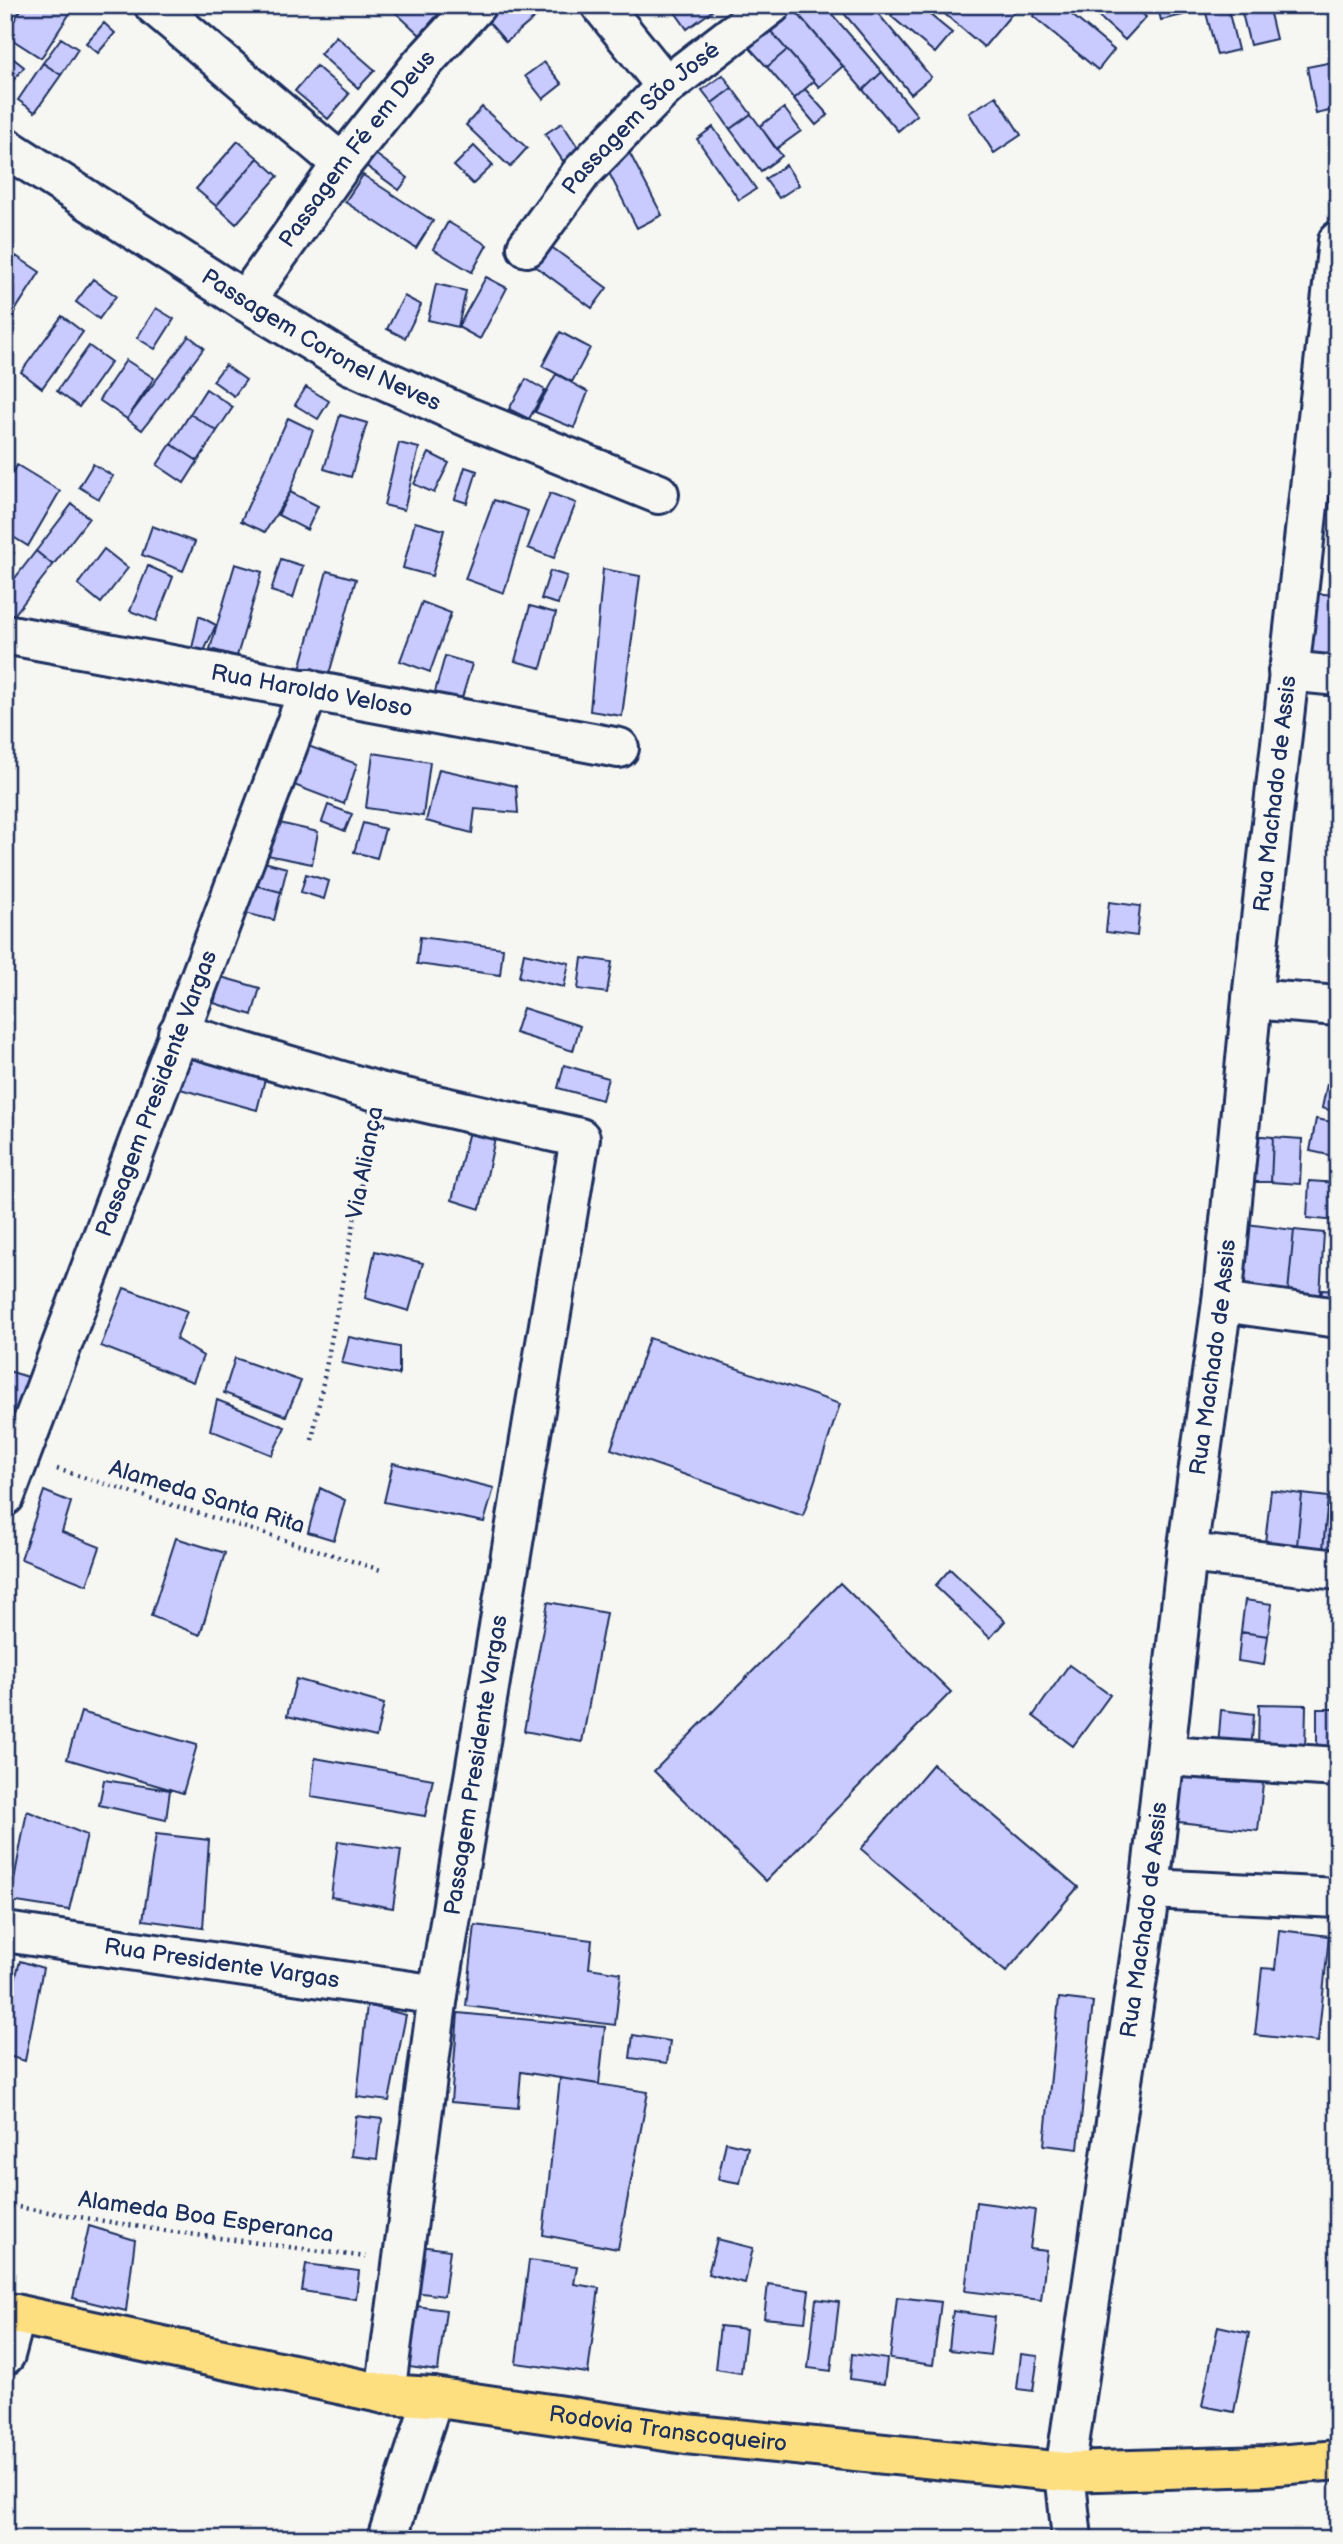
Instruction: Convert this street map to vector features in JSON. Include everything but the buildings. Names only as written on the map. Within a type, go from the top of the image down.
[{"type":"main road","name":"Rodovia Transcoqueiro","points":[[10,2313],[386,2394],[433,2397],[686,2434],[1065,2472],[1265,2466],[1338,2460]]},
{"type":"street","points":[[155,5],[342,164]]},
{"type":"street","name":"Passagem Fé em Deus","points":[[246,301],[342,164],[420,66],[476,5]]},
{"type":"street","points":[[601,5],[666,86]]},
{"type":"street","name":"Passagem São José","points":[[527,247],[582,172],[666,86],[771,5]]},
{"type":"street","name":"Passagem Coronel Neves","points":[[5,147],[351,365],[470,418],[659,494]]},
{"type":"street","name":"Rua Machado de Assis","points":[[1072,2539],[1065,2472],[1150,1889],[1186,1553],[1222,1303],[1288,671],[1329,395],[1338,241]]},
{"type":"street","name":"Rua Haroldo Veloso","points":[[5,634],[619,748]]},
{"type":"street","points":[[1288,671],[1338,676]]},
{"type":"street","name":"Passagem Presidente Vargas","points":[[5,1496],[309,689]]},
{"type":"street","points":[[1252,999],[1338,1006]]},
{"type":"street","name":"Via Aliança","points":[[178,1033],[379,1092]]},
{"type":"street","name":"Passagem Presidente Vargas","points":[[379,1092],[580,1138],[438,1995],[386,2394]]},
{"type":"street","points":[[1222,1303],[1338,1318]]},
{"type":"street","points":[[1186,1553],[1338,1570]]},
{"type":"street","points":[[1166,1756],[1338,1768]]},
{"type":"street","points":[[1150,1889],[1338,1898]]},
{"type":"street","name":"Rua Presidente Vargas","points":[[5,1932],[438,1995]]},
{"type":"street","points":[[5,2355],[10,2313]]},
{"type":"street","points":[[387,2539],[433,2397]]},
{"type":"path","name":"Via Aliança","points":[[312,1440],[379,1092]]},
{"type":"path","name":"Alameda Santa Rita","points":[[19,1457],[384,1571]]},
{"type":"path","name":"Alameda Boa Esperanca","points":[[5,2204],[166,2231],[402,2262]]}]
